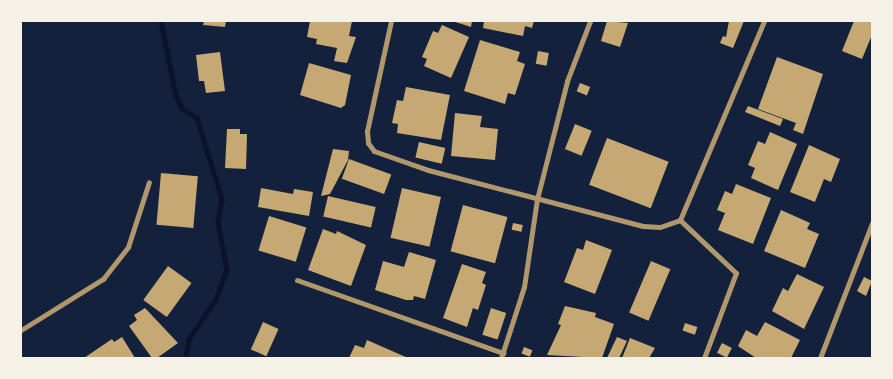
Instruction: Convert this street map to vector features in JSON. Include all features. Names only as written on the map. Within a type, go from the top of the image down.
[{"type":"street","points":[[391,21],[366,131],[368,143],[374,151],[428,170],[537,199],[643,226],[660,227],[680,220],[764,21]]},
{"type":"street","points":[[297,280],[502,356],[524,287],[537,199],[567,81],[590,21]]},
{"type":"street","points":[[21,330],[102,279],[128,247],[149,182]]},
{"type":"street","points":[[680,220],[736,273],[704,358]]},
{"type":"street","points":[[820,358],[872,223]]},
{"type":"building","points":[[204,21],[226,21],[225,27],[203,25]]},
{"type":"building","points":[[310,21],[352,21],[349,36],[356,37],[347,63],[334,61],[337,48],[316,44],[317,39],[307,37]]},
{"type":"building","points":[[452,21],[472,21],[471,27]]},
{"type":"building","points":[[484,21],[534,21],[532,28],[525,26],[523,36],[483,28]]},
{"type":"building","points":[[607,21],[628,23],[620,47],[601,41]]},
{"type":"building","points":[[729,21],[744,21],[733,48],[720,43],[723,36],[726,37]]},
{"type":"building","points":[[854,21],[872,21],[872,35],[862,59],[842,51]]},
{"type":"building","points":[[442,25],[469,37],[451,78],[424,66],[427,59],[422,57],[433,31],[438,33]]},
{"type":"building","points":[[480,40],[520,52],[517,61],[525,64],[515,95],[508,93],[505,104],[464,91]]},
{"type":"building","points":[[538,51],[549,53],[547,66],[536,64]]},
{"type":"building","points":[[220,52],[225,91],[206,93],[204,81],[199,81],[196,55]]},
{"type":"building","points":[[777,57],[823,74],[803,134],[793,130],[796,123],[758,109]]},
{"type":"building","points":[[309,63],[351,75],[345,105],[341,108],[300,95]]},
{"type":"building","points":[[580,83],[590,87],[587,95],[577,91]]},
{"type":"building","points":[[406,87],[450,95],[441,140],[397,133],[398,124],[392,123],[397,100],[403,101]]},
{"type":"building","points":[[748,106],[783,119],[780,126],[745,112]]},
{"type":"building","points":[[455,113],[482,116],[480,127],[498,129],[495,160],[451,156]]},
{"type":"building","points":[[575,124],[592,131],[582,156],[565,149]]},
{"type":"building","points":[[227,129],[240,129],[240,134],[247,134],[246,169],[225,168]]},
{"type":"building","points":[[770,132],[797,144],[778,190],[751,178],[755,168],[748,165],[758,141],[765,144]]},
{"type":"building","points":[[607,138],[669,162],[651,208],[589,185]]},
{"type":"building","points":[[419,142],[445,148],[442,164],[415,158]]},
{"type":"building","points":[[809,145],[840,159],[831,182],[824,179],[815,202],[790,192]]},
{"type":"building","points":[[333,149],[349,151],[348,160],[330,194],[321,196]]},
{"type":"building","points":[[349,159],[391,174],[384,194],[342,179]]},
{"type":"building","points":[[161,173],[198,176],[193,228],[156,225]]},
{"type":"building","points":[[736,184],[771,198],[753,244],[718,230],[725,213],[717,210],[725,191],[732,194]]},
{"type":"building","points":[[261,188],[293,194],[294,189],[313,192],[309,216],[258,207]]},
{"type":"building","points":[[402,188],[441,197],[430,247],[391,238]]},
{"type":"building","points":[[328,196],[376,207],[371,227],[323,216]]},
{"type":"building","points":[[463,205],[507,217],[495,263],[451,251]]},
{"type":"building","points":[[781,210],[810,223],[807,229],[819,234],[805,268],[764,251]]},
{"type":"building","points":[[269,216],[306,227],[296,262],[258,250]]},
{"type":"building","points":[[513,223],[523,225],[521,232],[512,230]]},
{"type":"building","points":[[323,229],[336,234],[337,231],[366,245],[351,286],[308,270]]},
{"type":"building","points":[[586,240],[612,250],[595,294],[564,282],[577,248],[583,250]]},
{"type":"building","points":[[409,252],[436,260],[425,299],[414,296],[413,300],[406,300],[375,290],[383,261],[404,267]]},
{"type":"building","points":[[651,261],[670,269],[648,321],[629,313]]},
{"type":"building","points":[[462,264],[486,272],[482,283],[486,285],[478,310],[473,308],[467,327],[443,318]]},
{"type":"building","points":[[168,266],[191,283],[167,317],[143,300]]},
{"type":"building","points":[[797,274],[824,287],[804,329],[772,311],[783,288],[788,291]]},
{"type":"building","points":[[864,277],[872,281],[866,296],[857,291]]},
{"type":"building","points":[[565,306],[596,313],[595,317],[614,324],[602,358],[547,355],[561,325],[558,324]]},
{"type":"building","points":[[145,308],[178,343],[157,358],[152,358],[129,326],[137,320],[134,315]]},
{"type":"building","points":[[491,308],[506,313],[498,340],[482,335]]},
{"type":"building","points":[[263,322],[279,329],[266,356],[251,349]]},
{"type":"building","points":[[765,322],[800,340],[791,358],[756,358],[738,346],[746,330],[757,336]]},
{"type":"building","points":[[685,323],[697,327],[695,335],[683,331]]},
{"type":"building","points":[[122,337],[135,358],[84,358],[112,339],[114,342]]},
{"type":"building","points":[[617,337],[627,341],[619,358],[607,358]]},
{"type":"building","points":[[630,338],[655,348],[649,358],[622,358]]},
{"type":"building","points":[[367,340],[408,358],[349,358],[355,345],[364,348]]},
{"type":"building","points":[[722,343],[732,348],[727,358],[717,353]]},
{"type":"building","points":[[524,347],[532,350],[530,357],[521,354]]},
{"type":"waterway","points":[[161,21],[176,96],[182,108],[197,118],[222,199],[218,222],[227,270],[216,300],[189,339],[186,358]]}]
